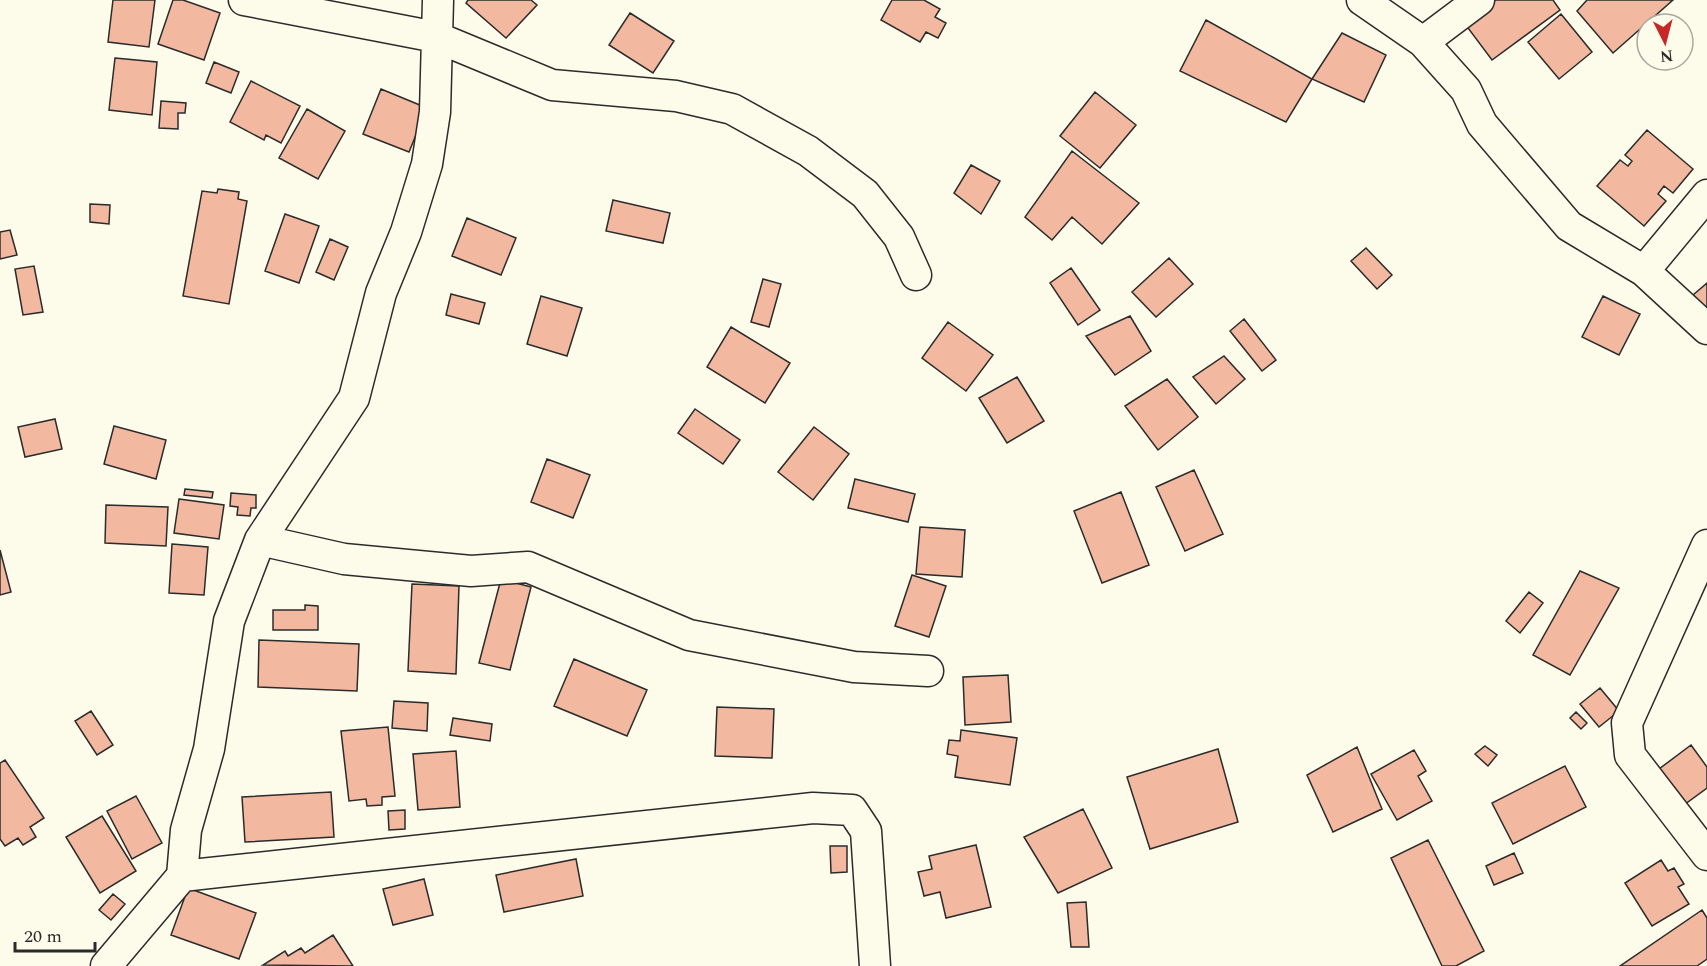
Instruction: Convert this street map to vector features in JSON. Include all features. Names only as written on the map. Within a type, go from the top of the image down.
[{"type":"street","points":[[244,0],[276,8],[436,37],[552,85],[676,96],[732,109],[808,151],[865,194],[899,237],[916,275]]},
{"type":"street","points":[[106,966],[182,876],[186,830],[208,749],[229,621],[260,540],[354,398],[381,293],[406,232],[428,164],[435,112],[438,0]]},
{"type":"street","points":[[1362,0],[1423,42],[1466,90],[1482,124],[1569,226],[1644,270],[1707,329]]},
{"type":"street","points":[[1423,42],[1479,0]]},
{"type":"street","points":[[1644,270],[1707,195]]},
{"type":"street","points":[[260,540],[355,560],[471,571],[528,567],[689,635],[854,667],[928,671]]},
{"type":"street","points":[[1707,545],[1626,723],[1630,755],[1707,855]]},
{"type":"street","points":[[182,876],[813,808],[852,810],[866,831],[875,966]]},
{"type":"building","points":[[113,0],[155,0],[149,47],[108,42]]},
{"type":"building","points":[[173,0],[183,0],[220,13],[204,60],[158,44]]},
{"type":"building","points":[[468,0],[531,0],[537,5],[506,38],[466,3]]},
{"type":"building","points":[[892,0],[924,0],[940,9],[935,17],[946,23],[938,38],[926,32],[920,42],[881,20]]},
{"type":"building","points":[[1490,0],[1553,0],[1560,10],[1492,60],[1462,20]]},
{"type":"building","points":[[1587,0],[1673,0],[1659,12],[1635,12],[1635,34],[1613,53],[1577,11]]},
{"type":"building","points":[[630,13],[674,41],[653,73],[609,45]]},
{"type":"building","points":[[1561,14],[1592,52],[1559,79],[1528,42]]},
{"type":"building","points":[[1206,20],[1312,79],[1286,122],[1180,71]]},
{"type":"building","points":[[1342,33],[1386,55],[1364,102],[1312,79]]},
{"type":"building","points":[[115,58],[157,62],[152,115],[109,110]]},
{"type":"building","points":[[214,62],[239,72],[231,93],[206,83]]},
{"type":"building","points":[[251,81],[300,106],[281,143],[266,135],[264,140],[230,122]]},
{"type":"building","points":[[381,89],[427,108],[409,152],[363,134]]},
{"type":"building","points":[[1095,92],[1136,125],[1100,168],[1060,136]]},
{"type":"building","points":[[161,101],[186,103],[185,113],[178,113],[178,129],[159,128]]},
{"type":"building","points":[[307,109],[345,131],[318,179],[279,158]]},
{"type":"building","points":[[1647,130],[1693,169],[1673,193],[1664,186],[1658,194],[1666,201],[1644,226],[1597,186],[1620,160],[1628,166],[1632,161],[1625,155]]},
{"type":"building","points":[[1072,151],[1139,203],[1102,244],[1072,217],[1052,240],[1025,217]]},
{"type":"building","points":[[971,165],[1000,181],[981,214],[954,193]]},
{"type":"building","points":[[218,189],[239,192],[238,199],[247,201],[229,304],[183,296],[202,191],[217,193]]},
{"type":"building","points":[[613,200],[670,213],[663,243],[606,231]]},
{"type":"building","points":[[90,204],[110,205],[109,224],[90,222]]},
{"type":"building","points":[[285,214],[319,226],[299,283],[265,271]]},
{"type":"building","points":[[467,218],[516,238],[501,275],[452,256]]},
{"type":"building","points":[[10,230],[17,255],[0,259],[0,232]]},
{"type":"building","points":[[330,239],[348,247],[334,280],[316,272]]},
{"type":"building","points":[[1366,248],[1392,275],[1377,289],[1351,261]]},
{"type":"building","points":[[1169,258],[1193,284],[1156,317],[1132,292]]},
{"type":"building","points":[[34,266],[43,312],[23,315],[15,269]]},
{"type":"building","points":[[1071,268],[1100,310],[1078,325],[1050,283]]},
{"type":"building","points":[[763,279],[781,284],[769,327],[751,322]]},
{"type":"building","points":[[1707,283],[1707,311],[1693,295]]},
{"type":"building","points":[[451,294],[485,303],[479,324],[446,315]]},
{"type":"building","points":[[541,296],[582,308],[567,356],[527,344]]},
{"type":"building","points":[[1603,296],[1640,314],[1619,355],[1582,337]]},
{"type":"building","points":[[1130,316],[1151,351],[1115,375],[1086,336]]},
{"type":"building","points":[[1244,319],[1276,360],[1262,371],[1230,331]]},
{"type":"building","points":[[948,322],[993,355],[966,391],[922,358]]},
{"type":"building","points":[[731,327],[790,363],[765,403],[707,367]]},
{"type":"building","points":[[1224,356],[1245,379],[1216,404],[1193,377]]},
{"type":"building","points":[[1017,377],[1044,421],[1007,443],[979,398]]},
{"type":"building","points":[[1167,379],[1198,417],[1158,450],[1125,406]]},
{"type":"building","points":[[695,409],[740,440],[723,464],[678,433]]},
{"type":"building","points":[[55,419],[62,449],[25,457],[18,427]]},
{"type":"building","points":[[114,426],[166,440],[156,479],[104,464]]},
{"type":"building","points":[[814,427],[849,454],[813,500],[778,472]]},
{"type":"building","points":[[547,459],[590,475],[573,518],[531,502]]},
{"type":"building","points":[[1194,470],[1223,534],[1185,551],[1156,487]]},
{"type":"building","points":[[855,479],[915,494],[908,522],[848,508]]},
{"type":"building","points":[[185,489],[213,492],[212,498],[184,495]]},
{"type":"building","points":[[1121,492],[1149,565],[1102,583],[1074,511]]},
{"type":"building","points":[[231,493],[256,495],[256,508],[251,508],[250,516],[237,515],[238,507],[230,506]]},
{"type":"building","points":[[179,499],[224,505],[219,539],[174,533]]},
{"type":"building","points":[[106,505],[168,507],[166,546],[105,543]]},
{"type":"building","points":[[920,527],[965,530],[962,577],[916,574]]},
{"type":"building","points":[[172,544],[208,547],[204,595],[169,593]]},
{"type":"building","points":[[0,550],[11,592],[0,595]]},
{"type":"building","points":[[1580,571],[1619,588],[1570,675],[1533,655]]},
{"type":"building","points":[[912,575],[946,586],[929,637],[895,626]]},
{"type":"building","points":[[501,579],[531,587],[510,670],[479,663]]},
{"type":"building","points":[[412,584],[459,586],[456,674],[408,671]]},
{"type":"building","points":[[1529,592],[1543,603],[1520,633],[1506,621]]},
{"type":"building","points":[[305,605],[318,606],[318,630],[273,630],[273,610],[305,610]]},
{"type":"building","points":[[259,640],[359,644],[357,691],[258,687]]},
{"type":"building","points":[[574,659],[647,690],[627,736],[554,706]]},
{"type":"building","points":[[1008,675],[1011,722],[965,725],[963,677]]},
{"type":"building","points":[[1600,688],[1619,711],[1599,727],[1580,704]]},
{"type":"building","points":[[394,701],[428,703],[427,731],[392,728]]},
{"type":"building","points":[[717,707],[774,709],[772,758],[715,756]]},
{"type":"building","points":[[91,711],[113,745],[97,755],[75,721]]},
{"type":"building","points":[[1576,712],[1587,723],[1581,729],[1570,718]]},
{"type":"building","points":[[453,718],[492,724],[490,741],[450,735]]},
{"type":"building","points":[[388,727],[395,796],[382,797],[382,805],[367,806],[366,799],[349,801],[341,731]]},
{"type":"building","points":[[961,730],[1017,738],[1010,785],[955,777],[958,756],[947,754],[949,740],[960,741]]},
{"type":"building","points":[[1691,745],[1707,767],[1707,788],[1677,810],[1651,775]]},
{"type":"building","points":[[1485,746],[1497,755],[1488,766],[1475,754]]},
{"type":"building","points":[[1357,747],[1382,809],[1333,832],[1307,775]]},
{"type":"building","points":[[1218,749],[1238,822],[1150,849],[1127,777]]},
{"type":"building","points":[[1414,750],[1426,771],[1418,776],[1432,801],[1397,820],[1371,774]]},
{"type":"building","points":[[456,751],[460,807],[418,810],[413,754]]},
{"type":"building","points":[[5,760],[44,818],[30,827],[36,837],[23,845],[18,838],[5,846],[0,839],[0,763]]},
{"type":"building","points":[[1565,766],[1586,807],[1513,844],[1492,803]]},
{"type":"building","points":[[331,792],[334,837],[245,842],[242,797]]},
{"type":"building","points":[[136,796],[162,843],[132,859],[107,811]]},
{"type":"building","points":[[1083,809],[1112,868],[1058,893],[1024,837]]},
{"type":"building","points":[[405,810],[405,829],[389,830],[388,811]]},
{"type":"building","points":[[102,816],[136,871],[100,893],[66,837]]},
{"type":"building","points":[[1428,840],[1484,951],[1456,966],[1442,966],[1391,858]]},
{"type":"building","points":[[976,845],[991,907],[946,918],[940,892],[924,896],[918,872],[932,869],[929,856]]},
{"type":"building","points":[[830,846],[847,846],[847,872],[831,873]]},
{"type":"building","points":[[1514,853],[1523,873],[1494,885],[1486,866]]},
{"type":"building","points":[[576,859],[583,896],[504,912],[496,875]]},
{"type":"building","points":[[1661,860],[1668,871],[1674,868],[1684,884],[1678,887],[1689,904],[1652,926],[1625,883]]},
{"type":"building","points":[[424,879],[433,915],[393,925],[383,889]]},
{"type":"building","points":[[188,888],[256,913],[239,959],[171,935]]},
{"type":"building","points":[[113,894],[125,904],[111,920],[99,910]]},
{"type":"building","points":[[1086,902],[1089,947],[1071,947],[1067,903]]},
{"type":"building","points":[[1702,910],[1707,918],[1707,959],[1697,966],[1620,966]]},
{"type":"building","points":[[333,935],[353,966],[263,965],[285,951],[288,956],[301,948],[305,953]]}]
